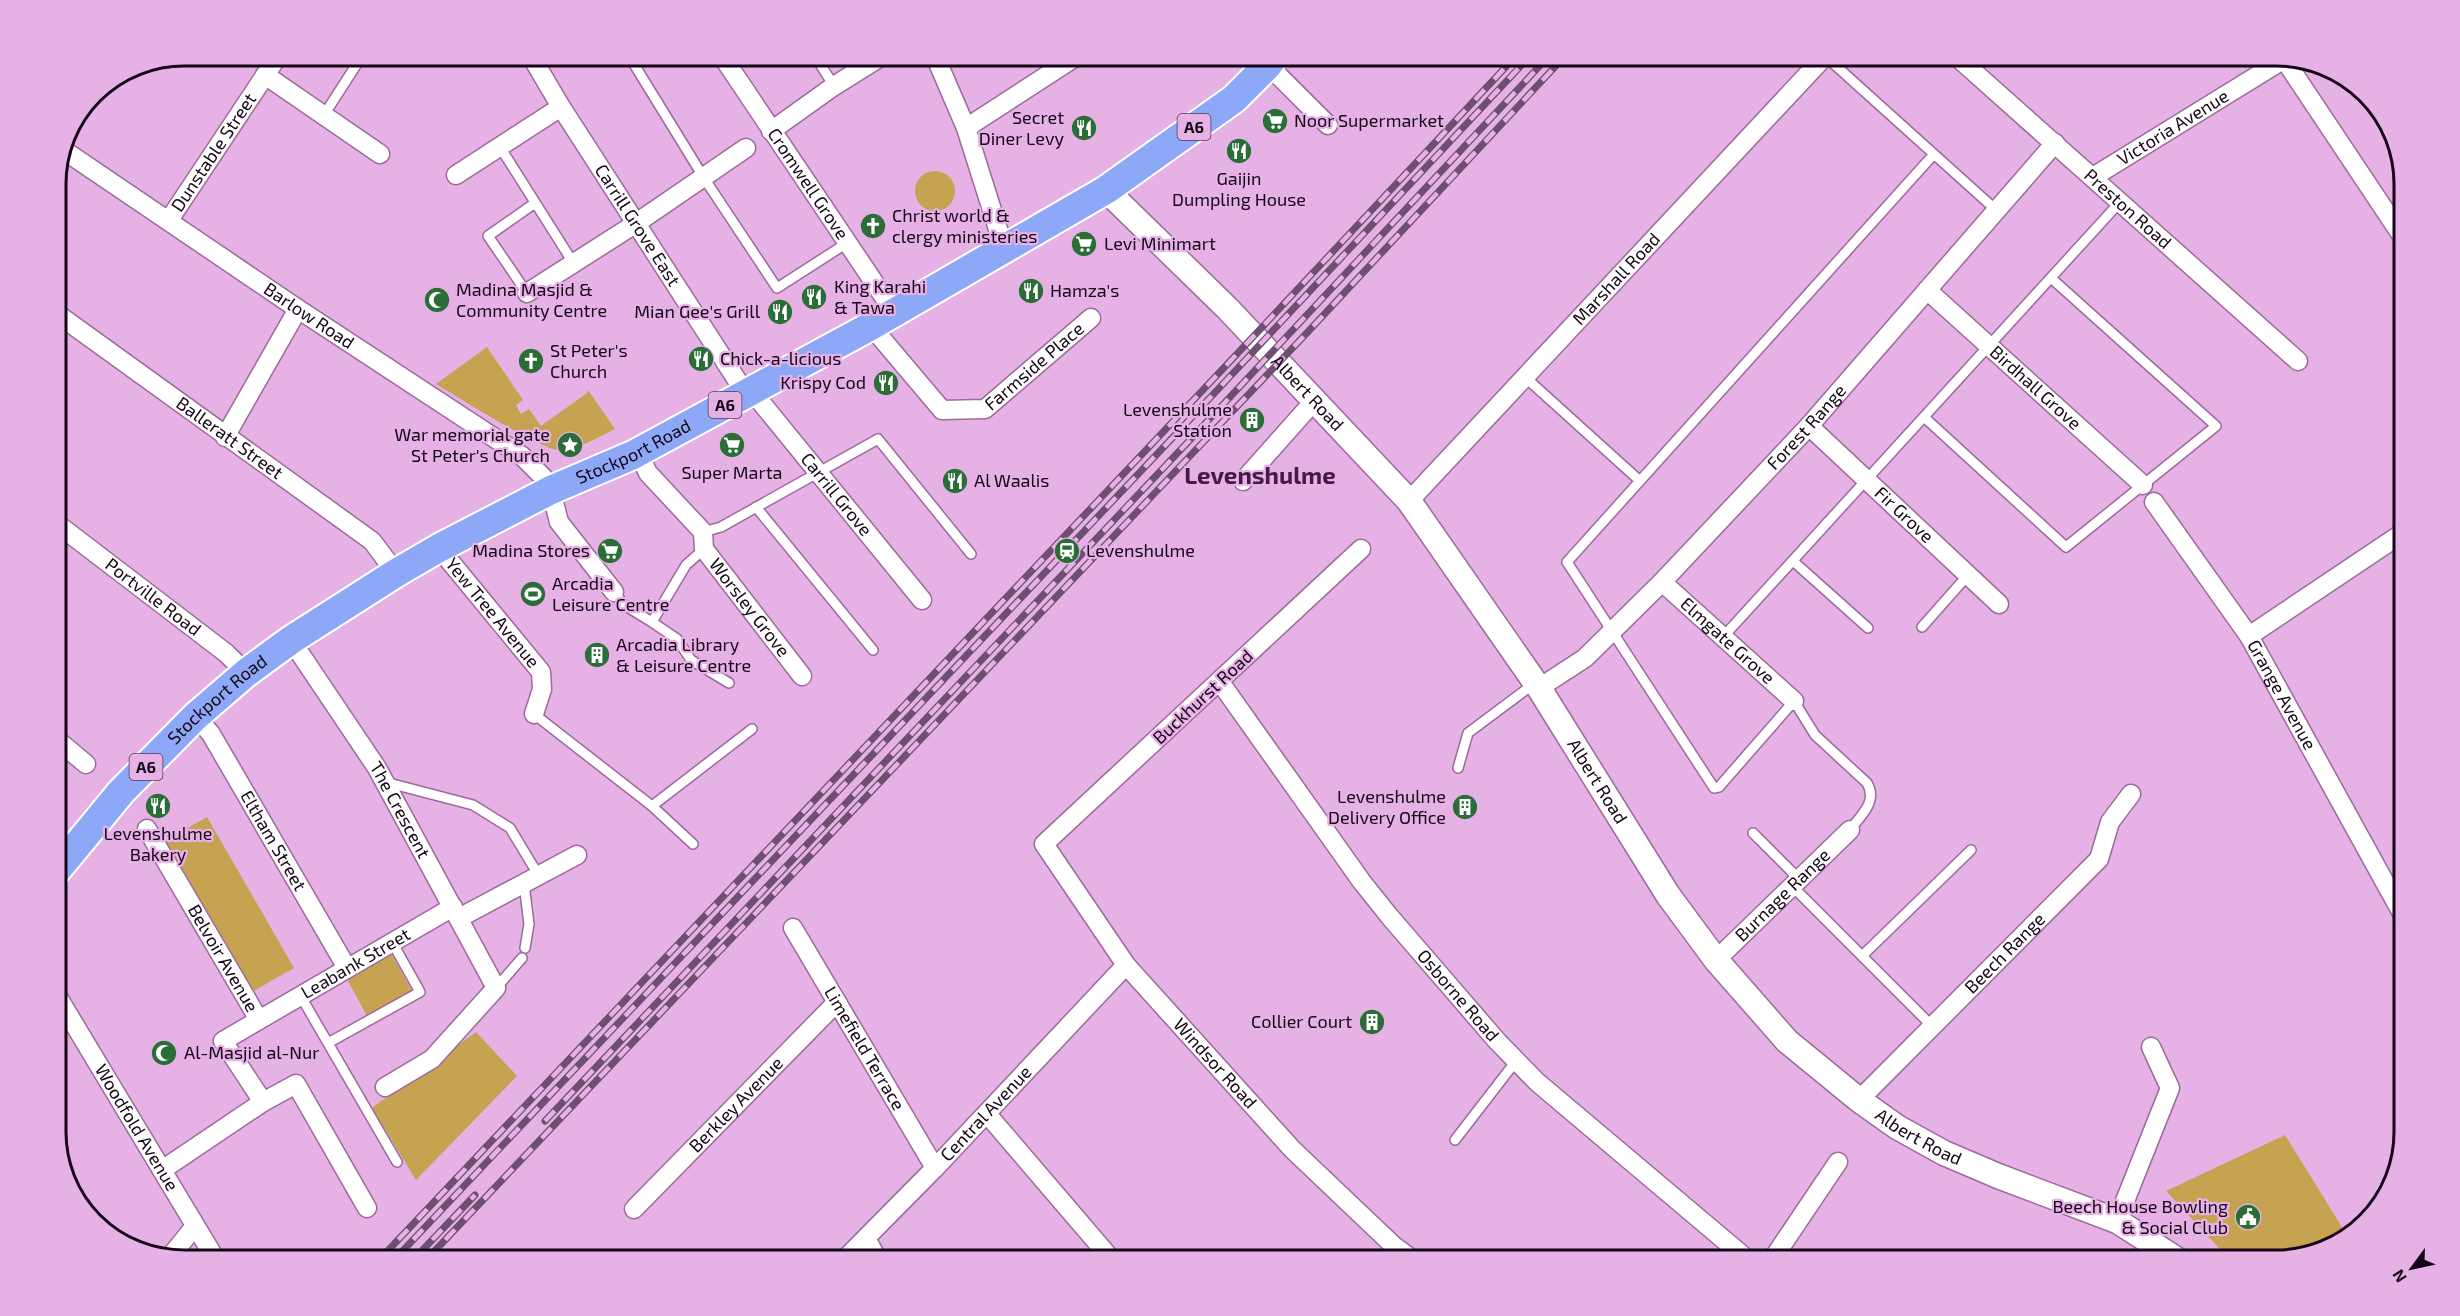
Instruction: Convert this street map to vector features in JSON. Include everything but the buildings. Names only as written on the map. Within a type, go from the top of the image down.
[{"type":"highway","name":"Stockport Road","points":[[66,858],[121,792],[196,716],[246,673],[291,640],[439,548],[551,490],[638,452],[883,319],[1106,190],[1234,99],[1265,66]]},
{"type":"main road","name":"Albert Road","points":[[1106,190],[1315,400],[1409,501],[1537,686],[1668,895],[1716,960],[1787,1041],[1859,1100],[1897,1127],[1944,1153],[2117,1221],[2162,1250]]},
{"type":"street","name":"Dunstable Street","points":[[169,220],[271,66]]},
{"type":"street","name":"Carrill Grove East","points":[[537,66],[635,224],[749,392]]},
{"type":"street","name":"Cromwell Grove","points":[[729,66],[847,243],[883,319]]},
{"type":"street","points":[[771,131],[866,66]]},
{"type":"street","points":[[939,66],[966,128],[1004,248]]},
{"type":"street","points":[[966,128],[1062,66]]},
{"type":"street","points":[[1276,66],[1328,125]]},
{"type":"street","name":"Marshall Road","points":[[1409,501],[1816,66]]},
{"type":"street","name":"Preston Road","points":[[1967,66],[2298,362]]},
{"type":"street","name":"Victoria Avenue","points":[[2093,177],[2272,66]]},
{"type":"street","points":[[2291,67],[2394,224]]},
{"type":"street","points":[[265,75],[380,154]]},
{"type":"street","points":[[456,175],[561,107]]},
{"type":"street","name":"Forest Range","points":[[1537,686],[1585,658],[1662,582],[1809,426],[2055,143]]},
{"type":"street","points":[[527,293],[635,224],[746,148]]},
{"type":"street","name":"Barlow Road","points":[[70,154],[298,309],[522,456],[540,473],[551,490]]},
{"type":"street","name":"Birdhall Grove","points":[[1927,290],[2143,485]]},
{"type":"street","points":[[225,437],[298,309]]},
{"type":"street","name":"Farmside Place","points":[[883,319],[942,410],[950,411],[985,409],[1091,318]]},
{"type":"street","name":"Balleratt Street","points":[[66,319],[225,437],[372,541],[396,573]]},
{"type":"street","name":"Carrill Grove","points":[[749,392],[818,472],[922,600]]},
{"type":"street","points":[[1244,482],[1315,400]]},
{"type":"street","name":"Fir Grove","points":[[1809,426],[1999,604]]},
{"type":"street","name":"Worsley Grove","points":[[638,452],[648,473],[704,540],[802,676]]},
{"type":"street","points":[[551,490],[559,522],[614,592]]},
{"type":"street","points":[[2154,502],[2249,636]]},
{"type":"street","name":"Portville Road","points":[[66,531],[226,653],[246,673]]},
{"type":"street","name":"Grange Avenue","points":[[2394,539],[2249,636],[2394,899]]},
{"type":"street","name":"Yew Tree Avenue","points":[[439,548],[541,672],[542,689],[534,714]]},
{"type":"street","name":"Buckhurst Road","points":[[1044,844],[1360,549]]},
{"type":"street","name":"Elmgate Grove","points":[[1662,582],[1794,701]]},
{"type":"street","name":"The Crescent","points":[[291,640],[385,782],[496,987]]},
{"type":"street","name":"Osborne Road","points":[[1220,682],[1376,900],[1516,1061],[1537,1082],[1736,1250]]},
{"type":"street","name":"Eltham Street","points":[[196,716],[211,734],[347,968]]},
{"type":"street","points":[[66,747],[86,764]]},
{"type":"street","name":"Beech Range","points":[[1859,1100],[2099,859],[2110,822],[2131,794]]},
{"type":"street","name":"Belvoir Avenue","points":[[147,829],[259,1020],[223,1041],[263,1102]]},
{"type":"street","name":"Burnage Range","points":[[1716,960],[1850,830]]},
{"type":"street","name":"Windsor Road","points":[[1044,844],[1125,965],[1292,1149],[1399,1250]]},
{"type":"street","name":"Leabank Street","points":[[259,1020],[392,942],[532,880],[577,855]]},
{"type":"street","name":"Limefield Terrace","points":[[793,928],[935,1168]]},
{"type":"street","name":"Central Avenue","points":[[856,1250],[987,1114],[1125,965]]},
{"type":"street","points":[[385,1087],[432,1059],[496,987]]},
{"type":"street","name":"Berkley Avenue","points":[[634,1209],[837,1002]]},
{"type":"street","name":"Woodfold Avenue","points":[[66,1011],[210,1250]]},
{"type":"street","points":[[2117,1221],[2170,1088],[2151,1047]]},
{"type":"street","points":[[162,1170],[263,1102],[296,1084],[367,1208]]},
{"type":"street","points":[[987,1114],[1103,1250]]},
{"type":"street","points":[[1779,1250],[1838,1162]]},
{"type":"street","points":[[176,1249],[195,1226]]},
{"type":"street","points":[[867,1240],[872,1250]]},
{"type":"lane","points":[[324,115],[356,66]]},
{"type":"lane","points":[[635,66],[704,178],[777,288],[847,243]]},
{"type":"lane","points":[[821,66],[834,86]]},
{"type":"lane","points":[[1836,66],[1996,210]]},
{"type":"lane","points":[[500,147],[574,264]]},
{"type":"lane","points":[[1850,830],[1872,801],[1871,790],[1867,783],[1815,735],[1794,701],[1719,787],[1714,788],[1567,562],[1934,154]]},
{"type":"lane","points":[[1723,637],[2120,202]]},
{"type":"lane","points":[[527,293],[488,236],[536,203]]},
{"type":"lane","points":[[1923,417],[2066,547],[2216,426],[2051,278]]},
{"type":"lane","points":[[1525,377],[1640,481]]},
{"type":"lane","points":[[652,622],[686,565],[704,540],[721,527],[878,439],[971,554]]},
{"type":"lane","points":[[756,507],[873,650]]},
{"type":"lane","points":[[1793,561],[1868,628]]},
{"type":"lane","points":[[1922,627],[1968,575]]},
{"type":"lane","points":[[614,592],[624,605],[677,639],[691,660],[729,683]]},
{"type":"lane","points":[[1458,768],[1468,733],[1537,686]]},
{"type":"lane","points":[[534,714],[652,806],[693,844]]},
{"type":"lane","points":[[652,806],[752,729]]},
{"type":"lane","points":[[385,782],[473,805],[510,828],[532,880],[529,924],[524,953],[506,979],[496,987]]},
{"type":"lane","points":[[1753,833],[1862,956],[1932,1026]]},
{"type":"lane","points":[[1862,956],[1971,850]]},
{"type":"lane","points":[[328,1042],[420,992],[392,942]]},
{"type":"lane","points":[[300,995],[397,1162]]},
{"type":"lane","points":[[1455,1140],[1516,1061]]},
{"type":"lane","points":[[1391,1250],[1394,1246]]},
{"type":"shaded area","points":[[935,171],[943,172],[949,177],[954,183],[954,199],[949,205],[943,210],[935,211],[927,210],[921,205],[916,199],[915,191],[916,183],[921,177],[927,172]]},
{"type":"shaded area","points":[[487,347],[523,400],[516,405],[521,414],[529,409],[541,426],[588,390],[615,429],[581,445],[559,450],[517,432],[436,384]]},
{"type":"shaded area","points":[[207,817],[294,968],[252,992],[165,841]]},
{"type":"shaded area","points":[[391,953],[413,993],[368,1018],[346,977]]},
{"type":"shaded area","points":[[476,1032],[517,1076],[416,1180],[372,1108]]},
{"type":"shaded area","points":[[2285,1135],[2343,1229],[2321,1241],[2291,1249],[2221,1250],[2166,1191]]},
{"type":"railway","points":[[388,1250],[1507,66]]},
{"type":"railway","points":[[403,1250],[1177,433],[1521,66]]},
{"type":"railway","points":[[545,1121],[1187,443],[1540,66]]},
{"type":"railway","points":[[436,1250],[1304,336],[1556,66]]},
{"type":"railway","points":[[423,1250],[475,1195]]},
{"type":"place","name":"Noor Supermarket","points":[[1275,121]]},
{"type":"place","name":"Secret Diner Levy","points":[[1084,128]]},
{"type":"place","name":"Gaijin Dumpling House","points":[[1239,151]]},
{"type":"place","name":"Christ world & clergy ministeries","points":[[873,226]]},
{"type":"place","name":"Levi Minimart","points":[[1084,244]]},
{"type":"place","name":"Hamza's","points":[[1031,291]]},
{"type":"place","name":"King Karahi & Tawa","points":[[814,297]]},
{"type":"place","name":"Madina Masjid & Community Centre","points":[[437,300]]},
{"type":"place","name":"Mian Gee's Grill","points":[[780,312]]},
{"type":"place","name":"Chick-a-licious","points":[[701,359]]},
{"type":"place","name":"St Peter's Church","points":[[531,361]]},
{"type":"place","name":"Krispy Cod","points":[[886,383]]},
{"type":"place","name":"Levenshulme Station","points":[[1252,420]]},
{"type":"place","name":"War memorial gate St Peter's Church","points":[[570,445]]},
{"type":"place","name":"Super Marta","points":[[732,445]]},
{"type":"place","name":"Al Waalis","points":[[955,481]]},
{"type":"place","name":"Madina Stores","points":[[610,551]]},
{"type":"place","name":"Levenshulme","points":[[1067,551]]},
{"type":"place","name":"Arcadia Leisure Centre","points":[[533,594]]},
{"type":"place","name":"Arcadia Library & Leisure Centre","points":[[597,655]]},
{"type":"place","name":"Levenshulme Bakery","points":[[158,806]]},
{"type":"place","name":"Levenshulme Delivery Office","points":[[1465,807]]},
{"type":"place","name":"Collier Court","points":[[1372,1022]]},
{"type":"place","name":"Al-Masjid al-Nur","points":[[164,1053]]},
{"type":"place","name":"Beech House Bowling & Social Club","points":[[2248,1217]]},
{"type":"district","name":"Levenshulme","points":[[1260,476]]}]
